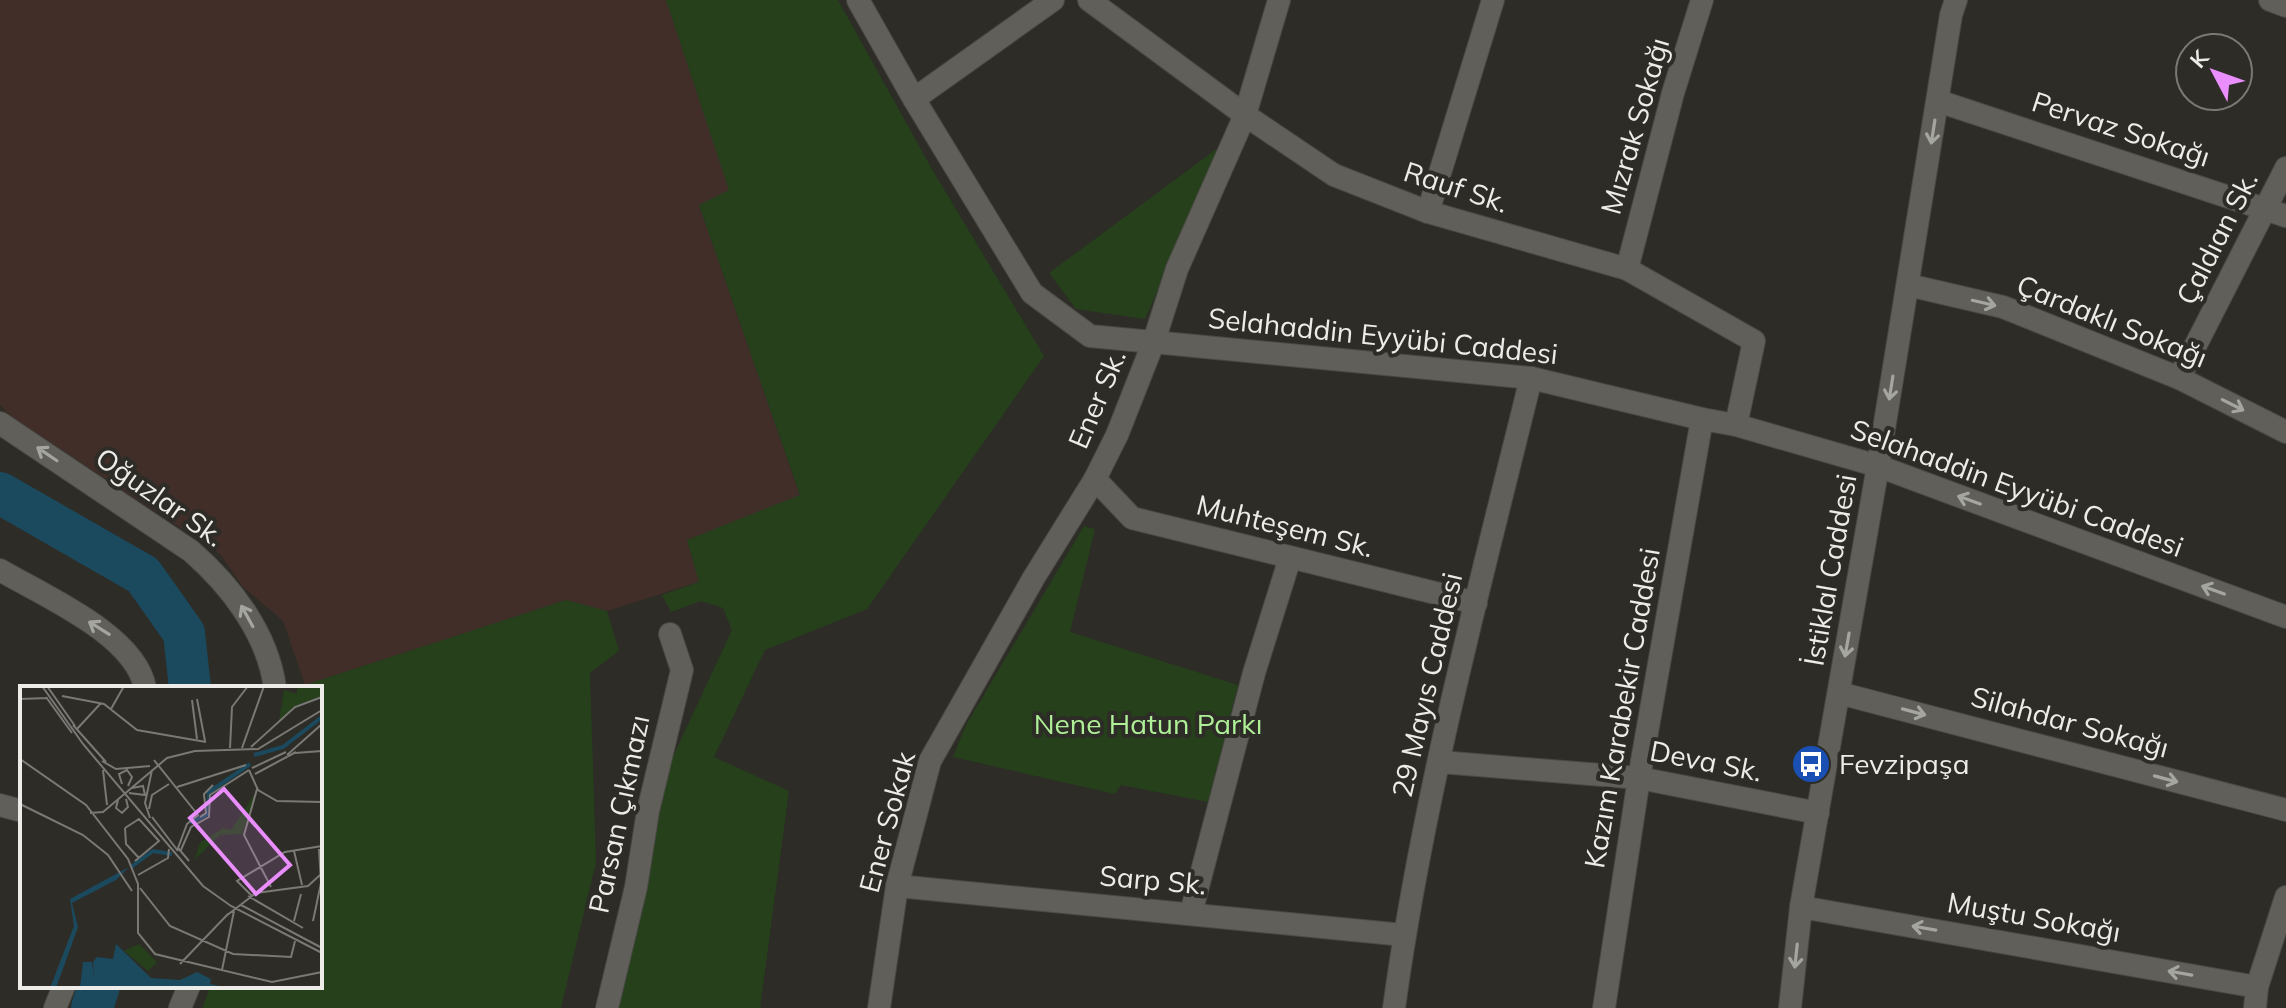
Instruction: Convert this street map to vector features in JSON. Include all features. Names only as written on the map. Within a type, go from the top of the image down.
[{"type":"street","name":"Selahaddin Eyyübi Caddesi","points":[[858,0],[914,99],[1032,293],[1090,336],[1531,378],[1736,425],[1878,466],[2286,617]]},
{"type":"street","points":[[914,99],[1053,0]]},
{"type":"street","name":"Rauf Sk.","points":[[1089,0],[1245,115],[1334,175],[1428,212],[1627,269],[1754,341],[1736,425]]},
{"type":"street","name":"Ener Sk.","points":[[1033,579],[1095,479],[1117,435],[1154,341],[1177,269],[1245,115],[1279,0]]},
{"type":"street","points":[[1428,212],[1493,0]]},
{"type":"street","name":"Mızrak Sokağı","points":[[1627,269],[1673,93],[1702,0]]},
{"type":"street","name":"İstiklal Caddesi","points":[[1790,1008],[1801,907],[1956,0]]},
{"type":"street","points":[[2270,0],[2286,6]]},
{"type":"street","name":"Pervaz Sokağı","points":[[1938,101],[2276,212]]},
{"type":"street","name":"Çaldıan Sk.","points":[[2179,378],[2276,212],[2286,168]]},
{"type":"street","name":"Çardaklı Sokağı","points":[[1908,285],[2003,307],[2179,378],[2286,432]]},
{"type":"street","name":"29 Mayıs Caddesi","points":[[1394,1008],[1404,935],[1440,762],[1531,378]]},
{"type":"street","name":"Kazım Karabekir Caddesi","points":[[1604,1008],[1639,778],[1702,419]]},
{"type":"street","name":"Oğuzlar Sk.","points":[[0,423],[208,565],[248,616],[268,662],[274,686]]},
{"type":"street","name":"Muhteşem Sk.","points":[[1095,479],[1132,518],[1476,603]]},
{"type":"street","points":[[1191,913],[1254,673],[1290,558]]},
{"type":"street","points":[[0,570],[113,637],[133,658],[144,686]]},
{"type":"street","name":"Ener Sokak","points":[[879,1008],[897,886],[930,761],[1033,579]]},
{"type":"street","name":"Parsan Çıkmazı","points":[[607,1008],[636,887],[648,811],[682,670],[670,634]]},
{"type":"street","name":"Silahdar Sokağı","points":[[1839,693],[2286,810]]},
{"type":"street","name":"Deva Sk.","points":[[1440,762],[1639,778],[1818,813]]},
{"type":"street","points":[[0,805],[20,810]]},
{"type":"street","name":"Sarp Sk.","points":[[897,886],[1404,935]]},
{"type":"street","points":[[2256,997],[2286,897]]},
{"type":"street","name":"Muştu Sokağı","points":[[1801,907],[2256,997]]},
{"type":"street","points":[[55,1008],[63,988]]},
{"type":"street","points":[[180,1008],[188,988]]},
{"type":"shaded area","points":[[0,0],[666,0],[730,190],[699,205],[800,496],[687,540],[699,582],[607,611],[566,600],[305,685],[283,621],[243,587],[220,554],[12,417],[0,405]]},
{"type":"green space","points":[[666,0],[838,0],[933,171],[1044,356],[867,609],[765,650],[714,757],[789,791],[760,1008],[614,1008],[670,763],[732,630],[723,608],[701,601],[671,612],[662,595],[699,582],[687,540],[800,495],[699,205],[729,190]]},
{"type":"green space","points":[[1222,145],[1145,319],[1076,309],[1049,273]]},
{"type":"green space","name":"Nene Hatun Parkı","points":[[1084,526],[1095,529],[1070,632],[1238,685],[1208,802],[1121,785],[1115,794],[953,757],[966,725]]},
{"type":"green space","points":[[566,600],[607,611],[619,651],[590,673],[596,862],[561,1008],[202,1008],[210,988],[322,988],[322,686],[305,685]]},
{"type":"waterway","points":[[0,493],[143,575],[184,633],[190,686]]},
{"type":"waterway","points":[[92,1008],[98,988]]},
{"type":"place","name":"Fevzipaşa","points":[[1811,764]]}]
